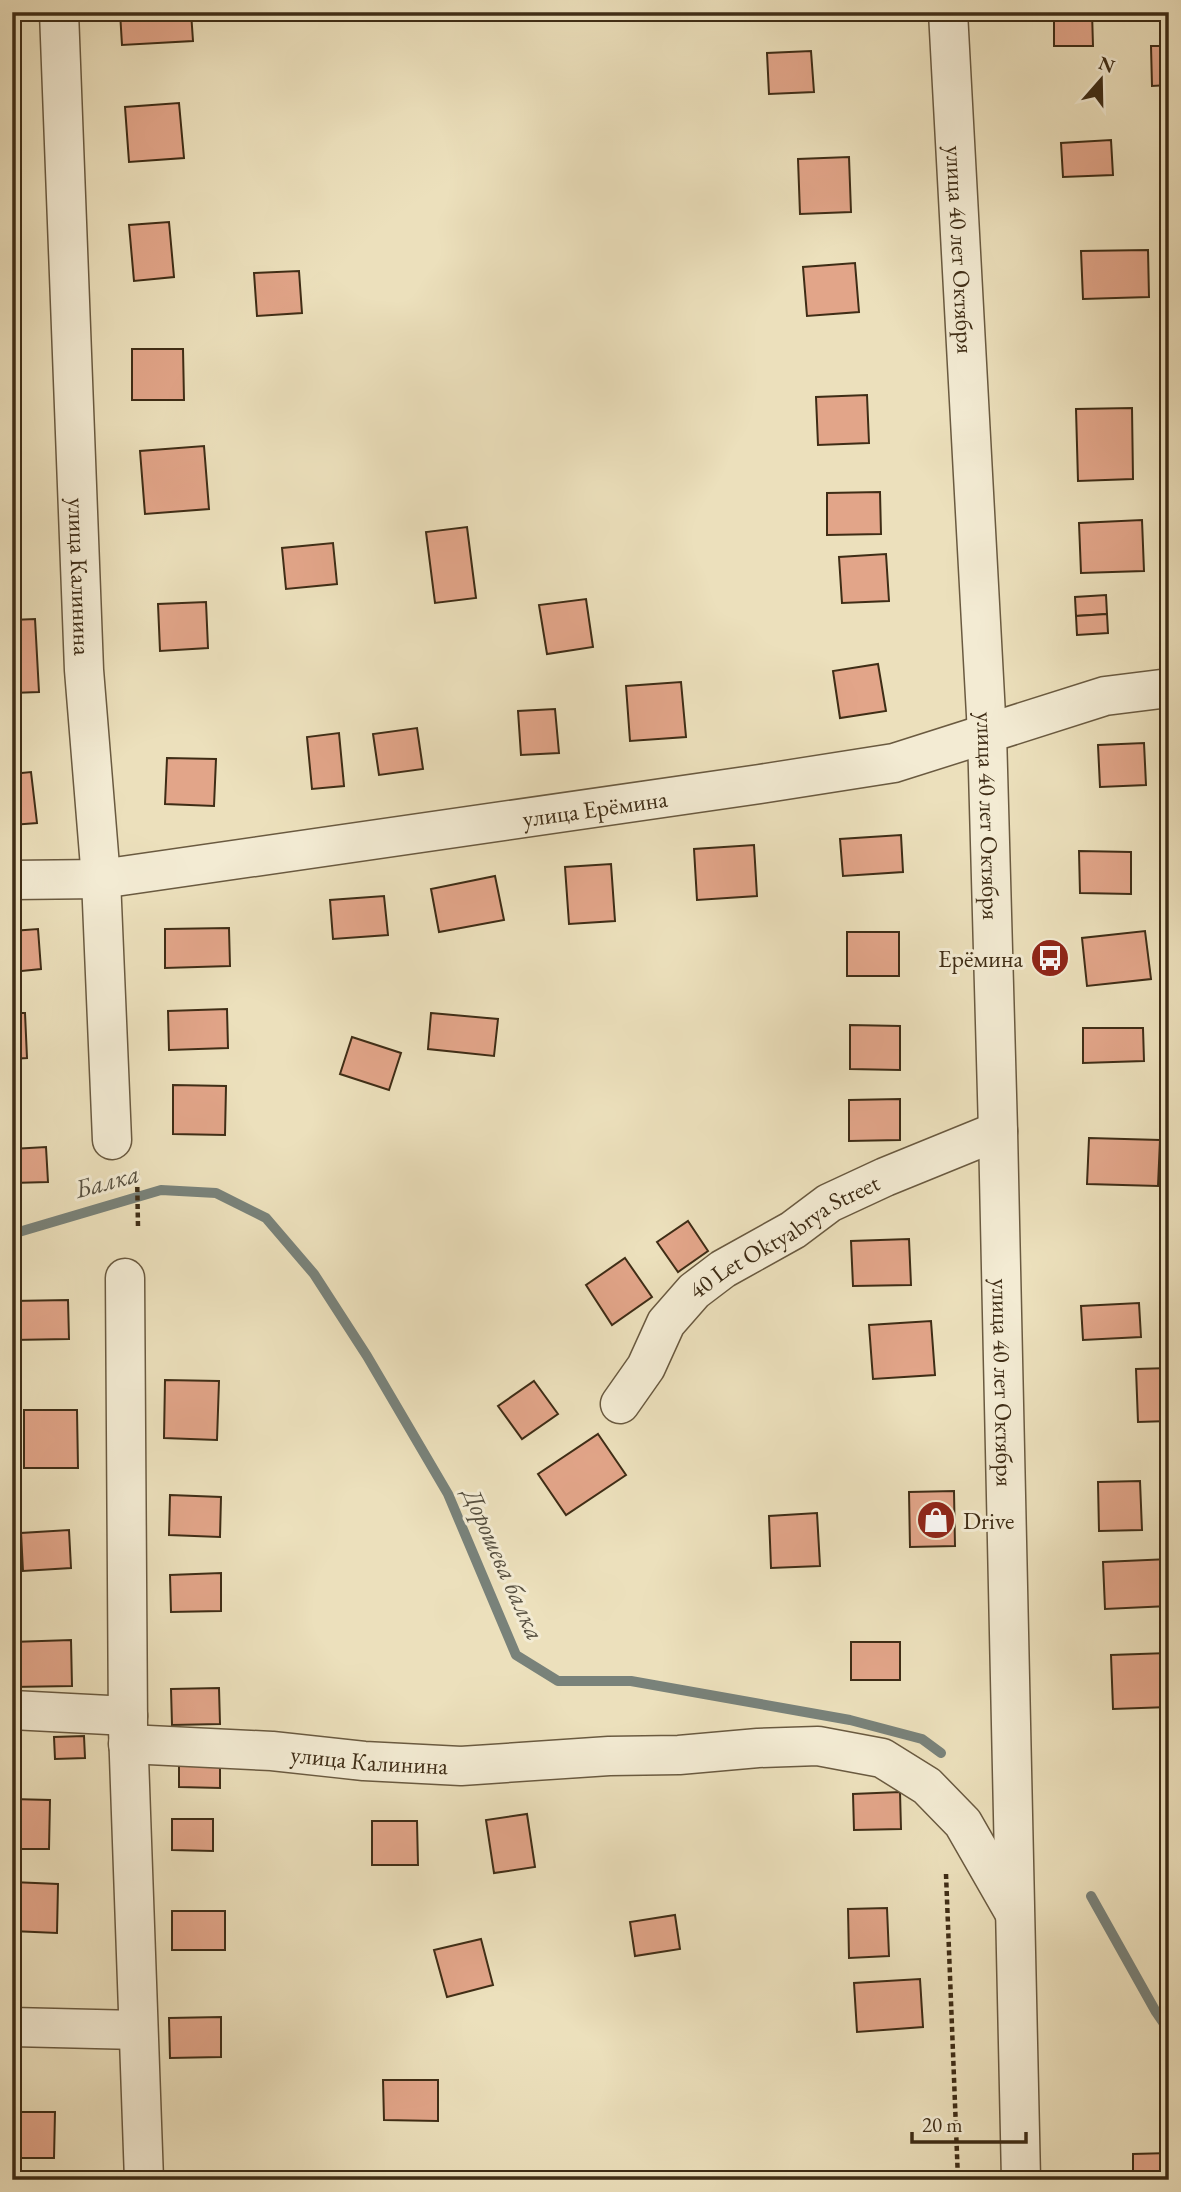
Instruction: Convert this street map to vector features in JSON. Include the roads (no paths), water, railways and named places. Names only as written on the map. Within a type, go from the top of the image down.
[{"type":"street","name":"улица Калинина","points":[[59,12],[84,670],[125,1151]]},
{"type":"street","name":"улица 40 лет Октября","points":[[948,12],[987,734],[1021,2180]]},
{"type":"street","name":"улица Ерёмина","points":[[12,880],[102,879],[894,763],[1105,696],[1169,688]]},
{"type":"street","name":"40 Let Oktyabrya Street","points":[[620,1404],[646,1367],[666,1323],[694,1291],[723,1269],[793,1230],[829,1203],[998,1131]]},
{"type":"street","points":[[125,1278],[128,1730],[144,2180]]},
{"type":"street","name":"улица Калинина","points":[[12,1710],[258,1750],[364,1761],[461,1766],[609,1756]]},
{"type":"street","name":"улица 40 лет Октября","points":[[609,1756],[678,1755],[818,1746],[882,1758],[927,1786],[963,1823],[1016,1915]]},
{"type":"street","points":[[12,2027],[138,2030]]},
{"type":"waterway","name":"Дорошева балка","points":[[12,1234],[161,1190],[216,1193],[266,1218],[314,1274],[367,1356],[448,1494],[516,1655],[558,1681],[631,1681],[850,1720],[922,1739],[941,1753]]},
{"type":"waterway","name":"Дорошева балка","points":[[1091,1896],[1169,2031]]},
{"type":"place","name":"Ерёмина","points":[[1050,958]]},
{"type":"place","name":"Drive","points":[[936,1520]]},
{"type":"water label","name":"Балка","points":[[107,1181]]}]
